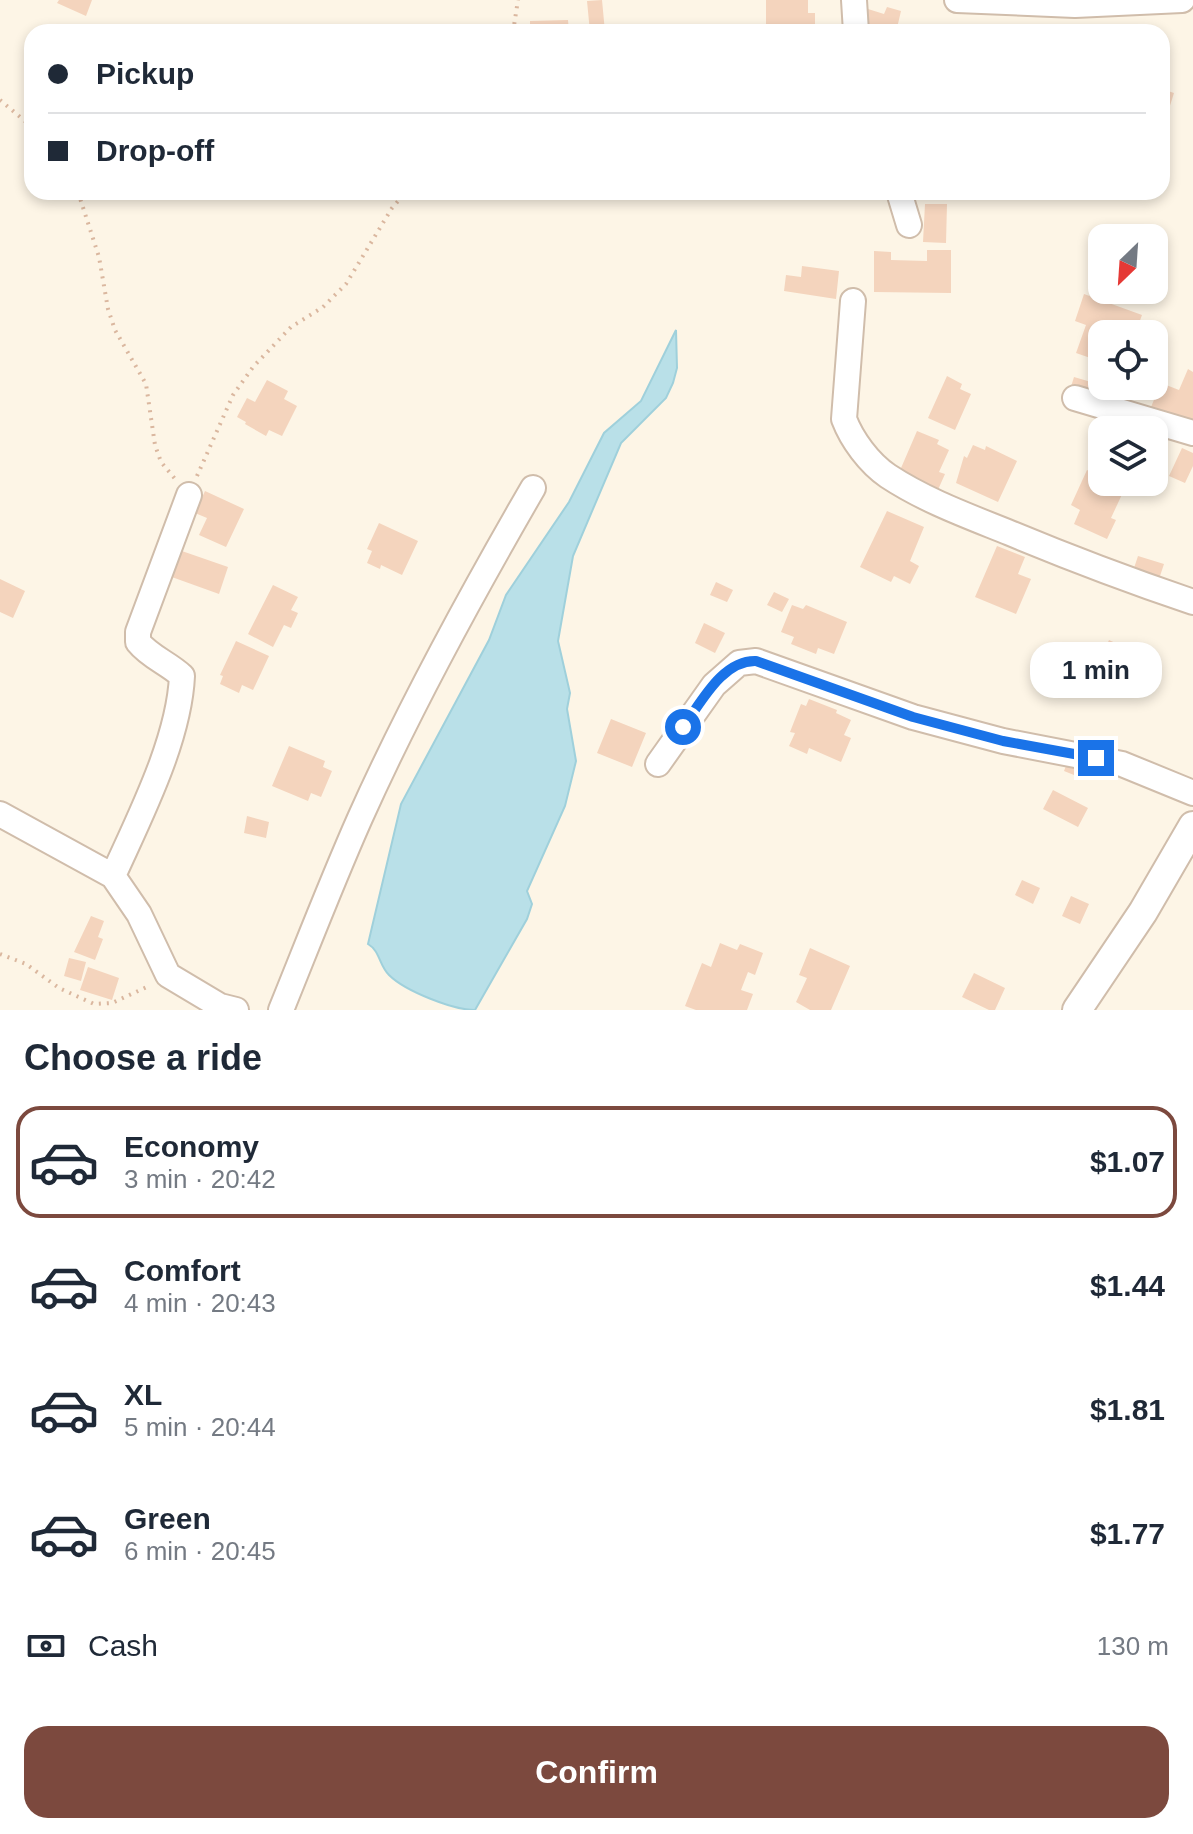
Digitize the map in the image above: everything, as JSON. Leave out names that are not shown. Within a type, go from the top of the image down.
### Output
[{"type":"street","points":[[854,0],[856,24]]},
{"type":"street","points":[[957,0],[1075,5],[1182,0]]},
{"type":"street","points":[[901,200],[909,225]]},
{"type":"street","points":[[853,301],[844,419],[848,431],[867,456],[886,474],[947,508],[1091,567],[1193,602]]},
{"type":"street","points":[[1075,398],[1193,433]]},
{"type":"street","points":[[281,1010],[374,790],[480,581],[533,488]]},
{"type":"street","points":[[113,876],[147,800],[171,732],[181,687],[182,676],[173,667],[146,652],[138,642],[138,632],[189,495]]},
{"type":"street","points":[[658,764],[714,685],[739,663],[756,661],[913,717],[1003,741],[1122,764],[1193,793]]},
{"type":"street","points":[[0,814],[113,876],[139,914],[168,975],[220,1006],[236,1010]]},
{"type":"street","points":[[1077,1010],[1143,912],[1193,826]]},
{"type":"path","points":[[514,24],[518,0]]},
{"type":"path","points":[[0,100],[24,120]]},
{"type":"path","points":[[81,200],[99,257],[115,330],[146,384],[161,462],[189,495],[233,395],[253,367],[291,327],[323,307],[346,284],[399,200]]},
{"type":"path","points":[[0,954],[26,964],[59,988],[94,1004],[112,1003],[132,996],[168,975]]},
{"type":"water","points":[[676,330],[677,368],[673,383],[666,398],[621,443],[573,556],[558,641],[570,693],[567,709],[576,761],[565,806],[527,891],[532,904],[527,919],[475,1010],[442,1003],[396,981],[368,944],[401,804],[489,640],[506,595],[569,502],[604,433],[641,401]]},
{"type":"building","points":[[59,0],[92,0],[86,16],[57,3]]},
{"type":"building","points":[[602,0],[604,24],[589,24],[587,1]]},
{"type":"building","points":[[766,0],[808,0],[808,13],[815,13],[815,24],[766,24]]},
{"type":"building","points":[[887,7],[901,11],[898,24],[863,24],[868,9],[884,14]]},
{"type":"building","points":[[568,20],[568,24],[530,24],[530,21]]},
{"type":"building","points":[[925,204],[947,204],[946,243],[923,242]]},
{"type":"building","points":[[927,250],[951,250],[951,293],[874,292],[874,251],[891,252],[891,260],[927,261]]},
{"type":"building","points":[[802,266],[839,271],[836,299],[784,291],[786,275],[801,277]]},
{"type":"building","points":[[1084,294],[1088,295],[1088,304],[1112,304],[1142,315],[1140,320],[1088,320],[1088,357],[1076,353],[1086,325],[1075,321]]},
{"type":"building","points":[[1188,369],[1193,372],[1193,426],[1151,407],[1154,400],[1168,400],[1168,386],[1179,390]]},
{"type":"building","points":[[947,376],[962,384],[960,389],[971,394],[955,430],[928,418]]},
{"type":"building","points":[[1074,377],[1088,381],[1087,395],[1070,390]]},
{"type":"building","points":[[267,380],[288,391],[284,399],[297,406],[282,436],[269,430],[266,436],[237,417],[247,398],[255,402]]},
{"type":"building","points":[[917,431],[939,440],[937,444],[949,450],[939,472],[945,474],[937,492],[898,475]]},
{"type":"building","points":[[973,445],[985,450],[986,446],[1017,461],[998,502],[956,483],[964,456],[967,458]]},
{"type":"building","points":[[1182,448],[1193,453],[1193,466],[1185,483],[1169,476]]},
{"type":"building","points":[[1087,470],[1088,496],[1121,496],[1111,518],[1116,520],[1107,539],[1074,524],[1080,510],[1071,505]]},
{"type":"building","points":[[205,491],[244,509],[226,547],[199,535],[207,518],[195,513]]},
{"type":"building","points":[[887,511],[924,527],[910,561],[919,566],[910,584],[894,576],[891,582],[860,567]]},
{"type":"building","points":[[379,523],[418,541],[402,575],[381,565],[380,569],[367,563],[372,551],[367,549]]},
{"type":"building","points":[[997,546],[1025,557],[1018,574],[1031,579],[1016,614],[975,597]]},
{"type":"building","points":[[179,550],[228,567],[219,594],[169,576]]},
{"type":"building","points":[[1138,556],[1164,564],[1159,579],[1133,571]]},
{"type":"building","points":[[0,579],[25,591],[13,618],[0,612]]},
{"type":"building","points":[[716,582],[733,590],[727,602],[710,595]]},
{"type":"building","points":[[273,585],[298,597],[291,610],[298,613],[291,628],[284,625],[273,647],[248,634]]},
{"type":"building","points":[[774,592],[789,599],[782,612],[767,605]]},
{"type":"building","points":[[792,605],[803,609],[806,605],[847,622],[834,654],[818,648],[816,654],[791,644],[794,637],[781,632]]},
{"type":"building","points":[[704,623],[725,633],[715,653],[695,643]]},
{"type":"building","points":[[1109,640],[1128,649],[1124,658],[1105,649]]},
{"type":"building","points":[[236,641],[269,656],[253,690],[242,685],[239,693],[220,684],[223,676],[220,675]]},
{"type":"building","points":[[809,699],[837,710],[836,713],[851,720],[844,735],[851,738],[841,762],[809,748],[807,754],[789,746],[795,733],[790,732],[801,704],[806,706]]},
{"type":"building","points":[[611,719],[646,733],[632,767],[597,753]]},
{"type":"building","points":[[289,746],[325,761],[323,767],[332,771],[321,797],[311,793],[308,801],[272,786]]},
{"type":"building","points":[[1069,758],[1085,765],[1081,773],[1086,775],[1084,779],[1064,771]]},
{"type":"building","points":[[1053,790],[1088,808],[1078,827],[1043,809]]},
{"type":"building","points":[[247,816],[269,822],[266,838],[244,833]]},
{"type":"building","points":[[1022,880],[1040,888],[1033,904],[1015,895]]},
{"type":"building","points":[[1071,896],[1089,904],[1080,924],[1062,916]]},
{"type":"building","points":[[91,916],[104,921],[98,937],[103,939],[95,960],[74,952]]},
{"type":"building","points":[[720,943],[737,950],[740,944],[763,953],[755,975],[748,972],[741,990],[753,994],[747,1010],[696,1010],[685,1006],[702,963],[711,967]]},
{"type":"building","points":[[810,948],[850,966],[831,1010],[810,1010],[796,1002],[807,978],[799,975]]},
{"type":"building","points":[[69,958],[86,962],[81,981],[64,976]]},
{"type":"building","points":[[88,967],[119,978],[112,1000],[80,990]]},
{"type":"building","points":[[974,973],[1005,988],[995,1010],[962,997]]},
{"type":"route","points":[[683,727],[714,685],[733,667],[746,660],[807,677],[913,717],[1003,741],[1096,758]]}]
